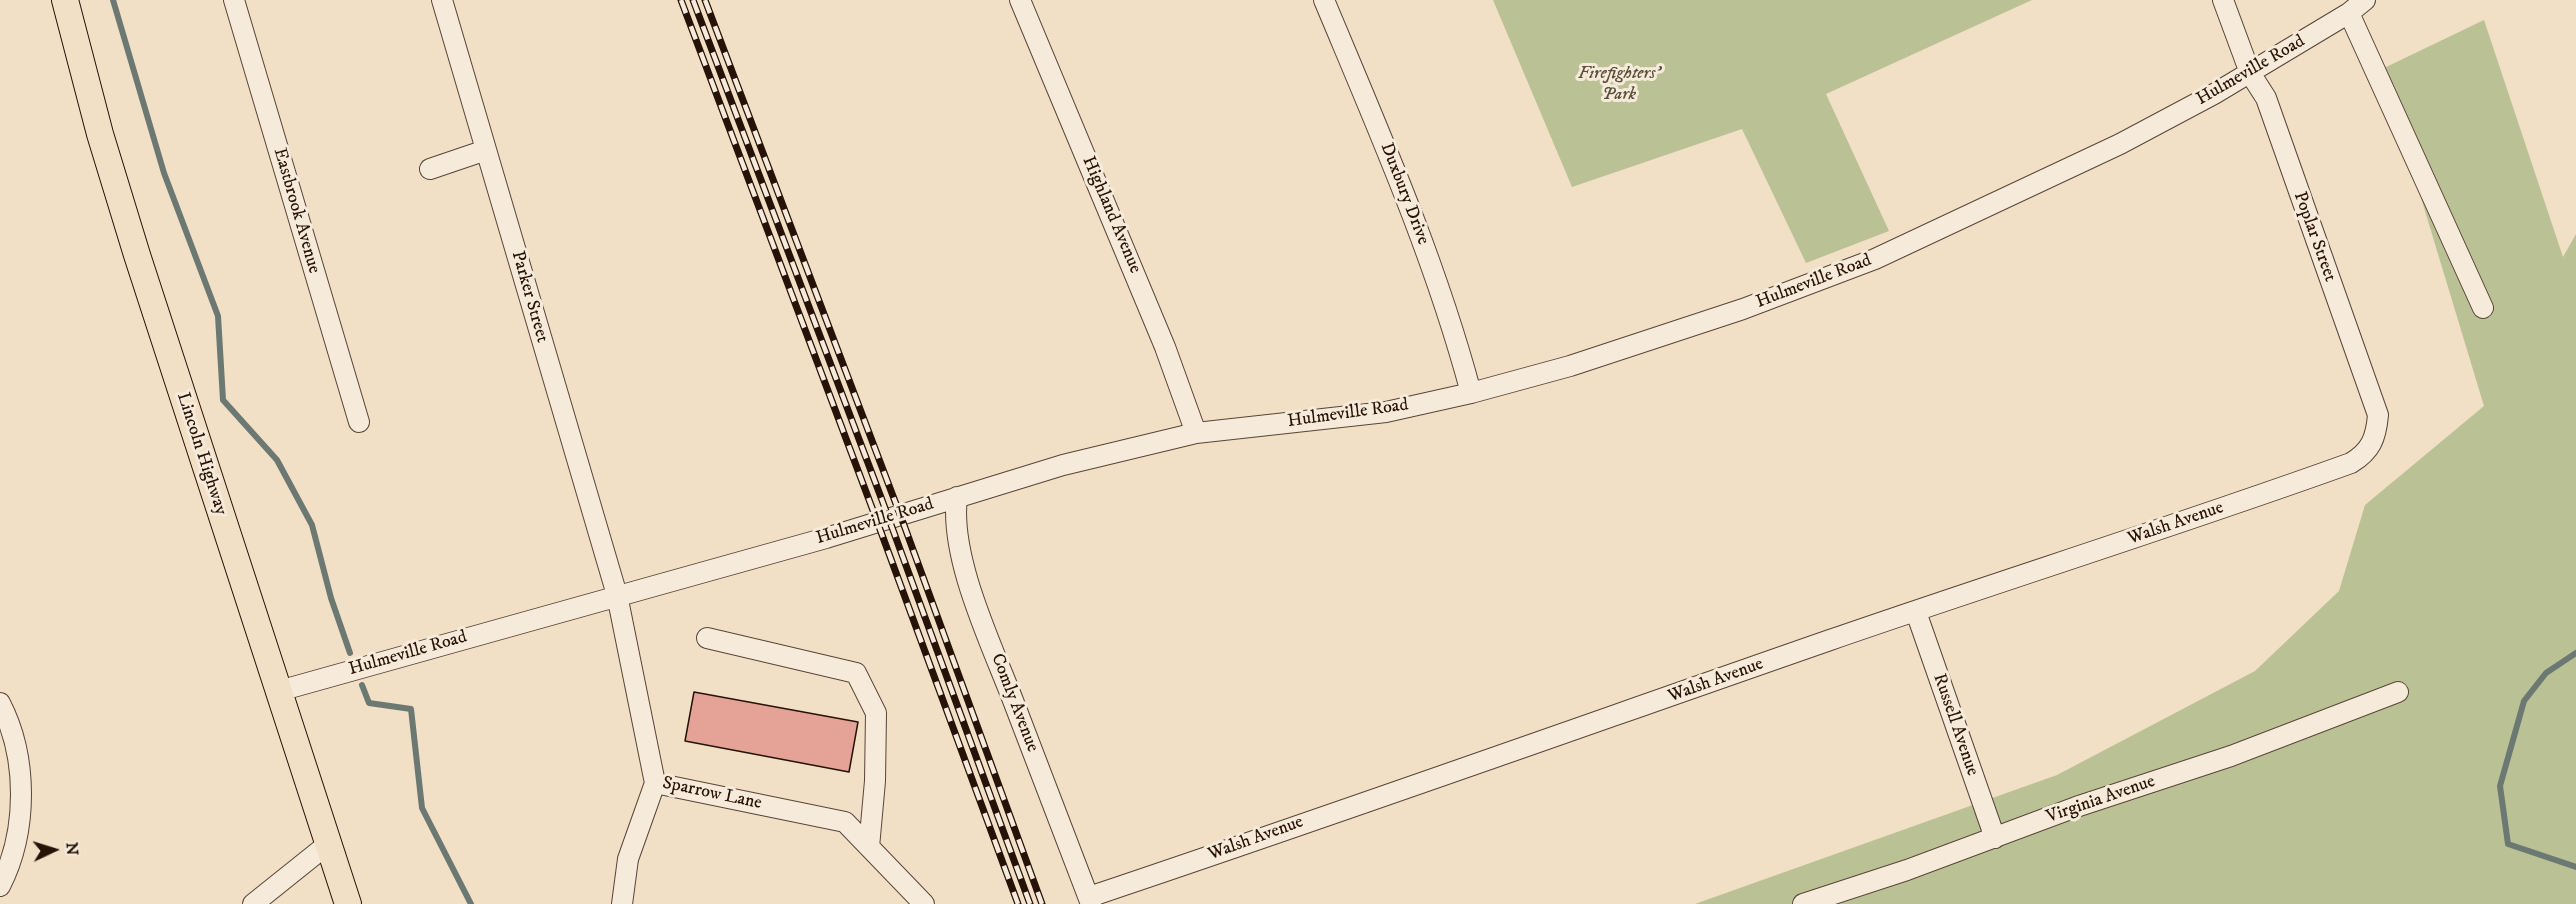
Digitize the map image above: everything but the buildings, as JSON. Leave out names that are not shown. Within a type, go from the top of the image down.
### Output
[{"type":"main road","name":"Lincoln Highway","points":[[65,0],[120,201],[348,904]]},
{"type":"street","name":"Eastbrook Avenue","points":[[234,0],[359,422]]},
{"type":"street","name":"Parker Street","points":[[442,0],[617,595]]},
{"type":"street","name":"Highland Avenue","points":[[1020,0],[1165,347],[1196,433]]},
{"type":"street","name":"Duxbury Drive","points":[[1324,0],[1404,190],[1441,294],[1471,393]]},
{"type":"street","name":"Poplar Street","points":[[2223,0],[2250,73],[2265,98],[2378,415],[2377,432],[2369,449],[2360,457],[2343,465]]},
{"type":"street","name":"Hulmeville Road","points":[[279,691],[826,538],[1063,465],[1196,433],[1386,412],[1471,393],[1570,366],[1743,309],[1875,259],[2121,144],[2250,73],[2349,13],[2365,0]]},
{"type":"street","points":[[2349,13],[2483,308]]},
{"type":"street","points":[[430,169],[486,150]]},
{"type":"street","name":"Walsh Avenue","points":[[1090,901],[2343,465]]},
{"type":"street","name":"Comly Avenue","points":[[957,497],[955,528],[981,616],[1090,901]]},
{"type":"street","name":"Sparrow Lane","points":[[617,595],[655,783],[845,822],[924,904]]},
{"type":"street","name":"Russell Avenue","points":[[1916,612],[1995,838]]},
{"type":"street","points":[[707,638],[856,673],[876,713],[875,781],[869,847]]},
{"type":"street","name":"Virginia Avenue","points":[[1803,904],[1995,838],[2076,807],[2231,756],[2398,692]]},
{"type":"street","points":[[0,703],[13,734],[18,757],[20,806],[11,857],[0,885]]},
{"type":"street","points":[[622,904],[628,859],[655,783]]},
{"type":"street","points":[[253,904],[328,844]]},
{"type":"green space","name":"Firefighters' Park","points":[[1493,0],[2032,0],[1826,94],[1889,231],[1806,263],[1742,129],[1572,187]]},
{"type":"green space","points":[[2484,20],[2563,257],[2576,234],[2576,904],[1695,904],[2057,775],[2255,671],[2339,591],[2365,505],[2484,406],[2382,69]]},
{"type":"waterway","points":[[113,0],[164,173],[218,316],[223,400],[277,460],[312,525],[331,598],[350,653]]},
{"type":"waterway","points":[[2576,653],[2546,673],[2524,701],[2500,786],[2508,844],[2576,867]]},
{"type":"waterway","points":[[362,685],[369,703],[411,709],[422,808],[471,904]]},
{"type":"railway","points":[[681,0],[1018,904]]},
{"type":"railway","points":[[693,0],[882,500],[1030,904]]},
{"type":"railway","points":[[705,0],[904,525],[1042,904]]}]
